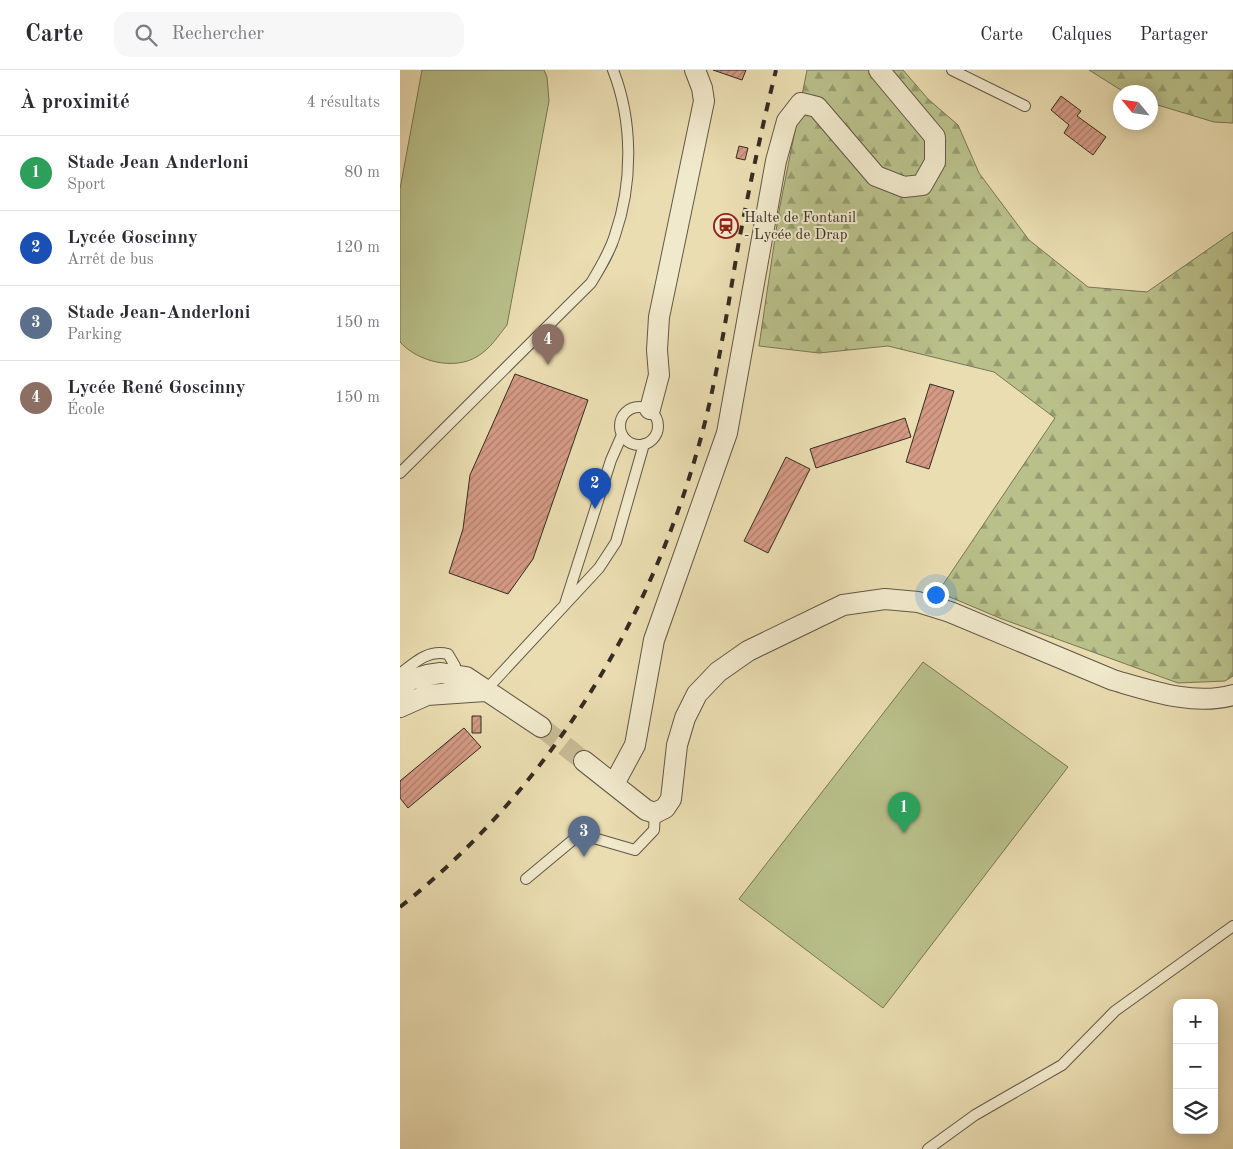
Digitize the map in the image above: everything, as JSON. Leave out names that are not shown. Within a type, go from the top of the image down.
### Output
[{"type":"street","points":[[650,410],[659,375],[656,350],[659,317],[704,101],[696,70]]},
{"type":"street","points":[[614,784],[635,745],[654,640],[727,433],[776,160],[787,121],[801,103],[817,107],[876,176],[904,187],[922,184],[934,162],[935,137],[879,70]]},
{"type":"street","points":[[584,761],[646,810],[655,813],[665,808],[671,799],[676,746],[686,718],[697,694],[718,672],[748,651],[843,605],[885,599],[918,602],[950,612],[1113,680],[1191,699],[1233,695]]},
{"type":"street","points":[[400,687],[410,680],[427,675],[454,674],[466,677],[541,727]]},
{"type":"street","points":[[400,707],[411,700],[428,695],[485,691]]},
{"type":"lane","points":[[400,473],[591,283],[604,261],[615,235],[624,200],[628,145],[625,103],[613,70]]},
{"type":"lane","points":[[952,70],[1026,106]]},
{"type":"lane","points":[[564,607],[608,468],[622,435],[620,423],[626,412],[637,406],[650,410],[657,419],[658,432],[650,442],[632,444],[622,435]]},
{"type":"lane","points":[[485,691],[599,568],[616,542],[644,444]]},
{"type":"lane","points":[[400,674],[427,655],[444,653],[452,659],[455,666],[454,674],[440,694]]},
{"type":"lane","points":[[526,879],[580,834],[635,850],[654,830],[655,813]]},
{"type":"lane","points":[[928,1149],[975,1115],[1062,1065],[1115,1012],[1233,926]]},
{"type":"green space","points":[[422,70],[544,70],[547,77],[549,101],[507,325],[483,353],[469,361],[459,363],[437,362],[427,359],[417,355],[400,342],[400,189]]},
{"type":"green space","points":[[807,70],[903,70],[928,99],[958,125],[979,173],[1029,240],[1088,287],[1147,292],[1233,232],[1233,676],[1225,681],[1178,683],[1002,619],[938,592],[1055,418],[994,372],[888,346],[819,353],[759,346],[779,211]]},
{"type":"green space","points":[[1089,70],[1233,70],[1233,123],[1214,122],[1158,105],[1158,85],[1113,85]]},
{"type":"green space","points":[[923,662],[1068,767],[883,1008],[739,899]]},
{"type":"building","points":[[713,70],[746,70],[742,80]]},
{"type":"building","points":[[1061,96],[1081,111],[1077,116],[1106,137],[1093,155],[1064,133],[1069,125],[1051,110]]},
{"type":"building","points":[[739,146],[748,148],[745,160],[736,158]]},
{"type":"building","points":[[515,374],[588,400],[533,559],[508,594],[449,573],[463,529],[470,475]]},
{"type":"building","points":[[930,384],[954,391],[929,469],[906,462]]},
{"type":"building","points":[[905,418],[911,437],[816,468],[810,449]]},
{"type":"building","points":[[786,457],[810,469],[768,553],[744,541]]},
{"type":"building","points":[[472,716],[481,716],[481,733],[472,733]]},
{"type":"building","points":[[464,728],[481,747],[408,808],[400,798],[400,781]]},
{"type":"tunnel","points":[[541,727],[584,761]]},
{"type":"railway","points":[[400,907],[455,859],[506,806],[552,749],[593,688],[629,624],[660,557],[686,489],[706,418],[720,352],[747,198],[776,70]]},
{"type":"place","name":"Halte de Fontanil - Lycée de Drap","points":[[726,226]]},
{"type":"place","name":"Lycée René Goscinny","points":[[548,365]]},
{"type":"place","name":"Lycée Goscinny","points":[[595,509]]},
{"type":"place","name":"Stade Jean Anderloni","points":[[904,833]]},
{"type":"place","name":"Stade Jean-Anderloni","points":[[584,857]]}]
